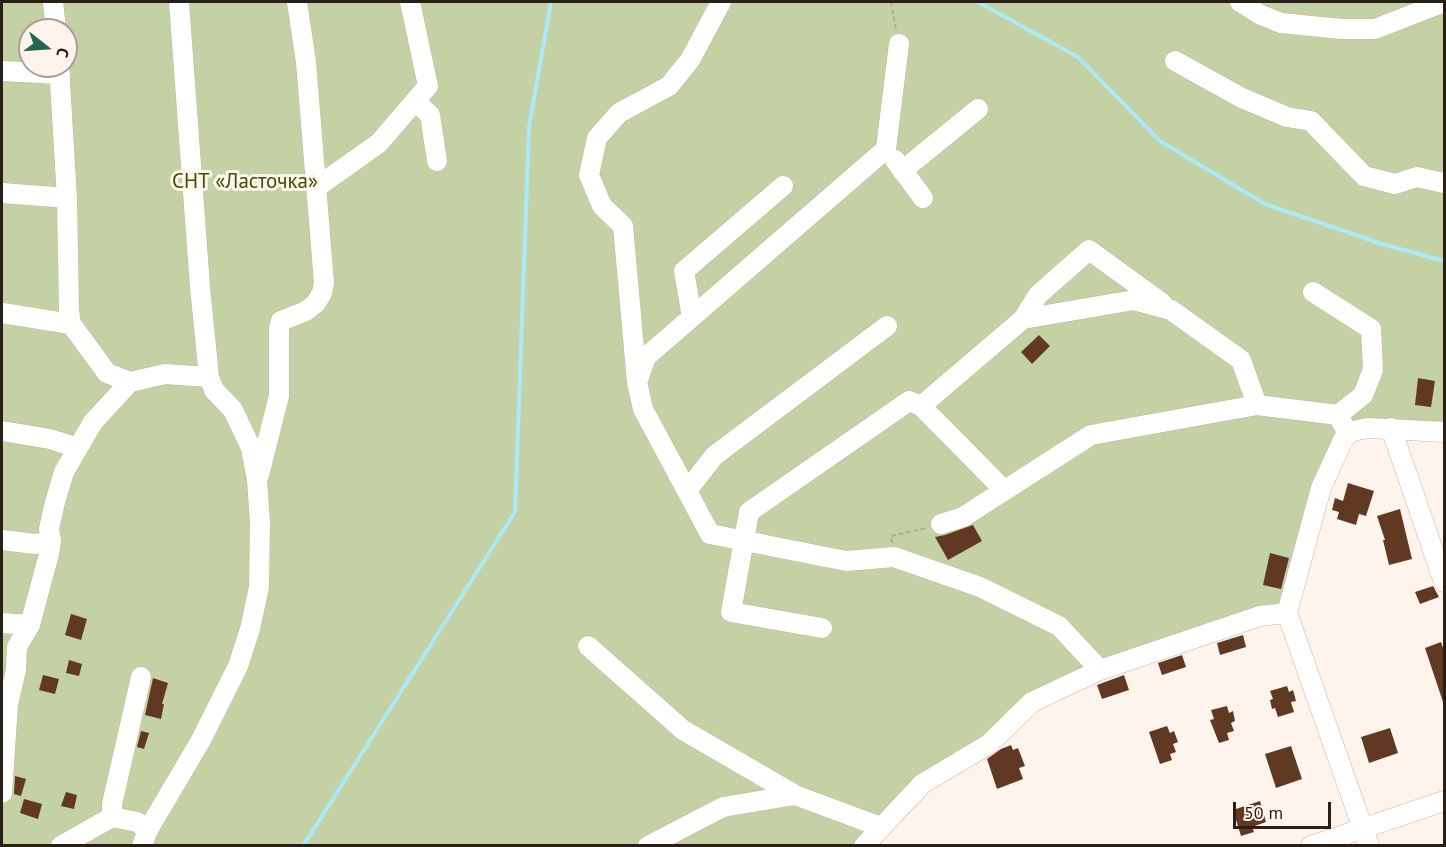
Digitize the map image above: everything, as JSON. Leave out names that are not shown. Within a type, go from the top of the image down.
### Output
[{"type":"street","points":[[52,2],[54,18]]},
{"type":"street","points":[[145,838],[206,729],[238,666],[250,629],[259,587],[258,480],[251,448],[233,410],[214,390],[209,377],[179,2]]},
{"type":"street","points":[[258,480],[279,396],[279,328],[281,321],[306,311],[316,303],[322,294],[324,282],[306,62],[297,2]]},
{"type":"street","points":[[410,2],[428,86],[437,160]]},
{"type":"street","points":[[721,2],[690,60],[669,86],[619,113],[597,138],[589,175],[602,206],[623,226],[637,382],[643,409],[710,534],[846,561],[894,557],[980,587],[1059,626],[1100,670]]},
{"type":"street","points":[[1240,2],[1261,15],[1281,23],[1341,29],[1375,29],[1444,2]]},
{"type":"street","points":[[637,382],[646,357],[886,149],[899,44]]},
{"type":"street","points":[[1175,61],[1242,98],[1287,117],[1311,121],[1364,176],[1395,184],[1417,177],[1444,183]]},
{"type":"street","points":[[2,71],[18,71]]},
{"type":"street","points":[[60,78],[71,324],[107,373],[130,382],[165,375],[209,377]]},
{"type":"street","points":[[317,187],[378,142],[428,86]]},
{"type":"street","points":[[415,101],[430,115]]},
{"type":"street","points":[[902,171],[978,109]]},
{"type":"street","points":[[886,149],[923,198]]},
{"type":"street","points":[[692,317],[684,272],[783,186]]},
{"type":"street","points":[[2,193],[67,198]]},
{"type":"street","points":[[921,406],[1023,319],[1038,295],[1089,250],[1241,360],[1257,405]]},
{"type":"street","points":[[941,524],[963,517],[1091,435],[1257,405],[1338,415],[1363,394],[1373,370],[1371,329],[1313,292]]},
{"type":"street","points":[[1023,319],[1134,300],[1171,310]]},
{"type":"street","points":[[2,314],[71,324]]},
{"type":"street","points":[[687,491],[714,456],[886,326]]},
{"type":"street","points":[[2,788],[5,705],[16,670],[16,647],[30,625],[51,541],[49,529],[55,502],[64,472],[93,422],[130,382]]},
{"type":"street","points":[[822,628],[731,612],[749,512],[909,401],[921,406],[1004,490]]},
{"type":"street","points":[[1338,415],[1348,434]]},
{"type":"street","points":[[1365,837],[1287,613],[1321,488],[1348,434],[1353,430],[1368,428],[1444,432]]},
{"type":"street","points":[[1391,428],[1444,582]]},
{"type":"street","points":[[2,431],[50,439],[78,448]]},
{"type":"street","points":[[2,540],[35,544],[51,541]]},
{"type":"street","points":[[864,846],[922,784],[988,744],[1032,702],[1100,670],[1260,616],[1287,613]]},
{"type":"street","points":[[2,623],[30,625]]},
{"type":"street","points":[[588,646],[683,730],[795,795],[881,827]]},
{"type":"street","points":[[112,817],[111,804],[141,677]]},
{"type":"street","points":[[648,846],[723,807],[795,795]]},
{"type":"street","points":[[1311,846],[1365,837],[1444,801]]},
{"type":"street","points":[[61,846],[112,817],[137,822],[145,838]]},
{"type":"path","points":[[891,2],[899,44]]},
{"type":"path","points":[[894,557],[891,536],[941,524]]},
{"type":"green space","name":"СНТ «Ласточка»","points":[[2,2],[1444,2],[1444,427],[1342,435],[1283,608],[1100,663],[1007,711],[988,739],[883,816],[855,845],[2,846]]},
{"type":"building","points":[[1039,335],[1050,346],[1032,364],[1021,352]]},
{"type":"building","points":[[1418,378],[1435,381],[1431,407],[1415,405]]},
{"type":"building","points":[[1348,483],[1374,491],[1366,516],[1359,514],[1356,525],[1337,519],[1339,512],[1332,510],[1335,498],[1343,501]]},
{"type":"building","points":[[1400,509],[1412,559],[1389,565],[1383,540],[1385,540],[1377,516]]},
{"type":"building","points":[[973,525],[982,541],[948,560],[935,537]]},
{"type":"building","points":[[1270,553],[1289,558],[1281,589],[1263,585]]},
{"type":"building","points":[[1433,586],[1439,597],[1420,604],[1415,592]]},
{"type":"building","points":[[71,614],[87,619],[81,640],[65,635]]},
{"type":"building","points":[[1243,635],[1246,647],[1220,655],[1217,643]]},
{"type":"building","points":[[1441,642],[1444,651],[1443,702],[1425,648]]},
{"type":"building","points":[[1182,655],[1186,667],[1162,675],[1158,663]]},
{"type":"building","points":[[69,660],[82,664],[79,676],[66,673]]},
{"type":"building","points":[[43,675],[59,679],[55,694],[39,690]]},
{"type":"building","points":[[1124,675],[1129,690],[1102,699],[1097,685]]},
{"type":"building","points":[[153,678],[168,683],[162,704],[164,704],[161,719],[145,715]]},
{"type":"building","points":[[1287,686],[1289,692],[1293,690],[1296,701],[1291,702],[1294,712],[1278,717],[1275,708],[1272,709],[1270,700],[1273,699],[1270,691]]},
{"type":"building","points":[[1227,706],[1229,713],[1233,711],[1235,721],[1231,723],[1234,731],[1227,733],[1229,740],[1219,743],[1210,720],[1214,719],[1211,710]]},
{"type":"building","points":[[1167,726],[1170,733],[1174,731],[1178,742],[1173,744],[1176,752],[1170,754],[1172,760],[1160,764],[1149,732]]},
{"type":"building","points":[[1390,728],[1398,753],[1369,763],[1361,737]]},
{"type":"building","points":[[141,731],[149,733],[144,749],[137,747]]},
{"type":"building","points":[[1011,745],[1013,750],[1018,748],[1025,766],[1019,768],[1023,779],[997,789],[987,759]]},
{"type":"building","points":[[1291,746],[1302,779],[1276,788],[1265,754]]},
{"type":"building","points":[[15,776],[26,779],[21,796],[14,794]]},
{"type":"building","points":[[66,792],[77,795],[74,809],[61,806]]},
{"type":"building","points":[[24,799],[42,804],[38,819],[20,813]]},
{"type":"building","points":[[1260,801],[1266,822],[1252,827],[1254,832],[1241,836],[1233,810]]},
{"type":"waterway","points":[[303,846],[515,512],[529,127],[551,2]]},
{"type":"waterway","points":[[978,2],[1078,57],[1160,141],[1265,204],[1382,244],[1444,261]]}]
